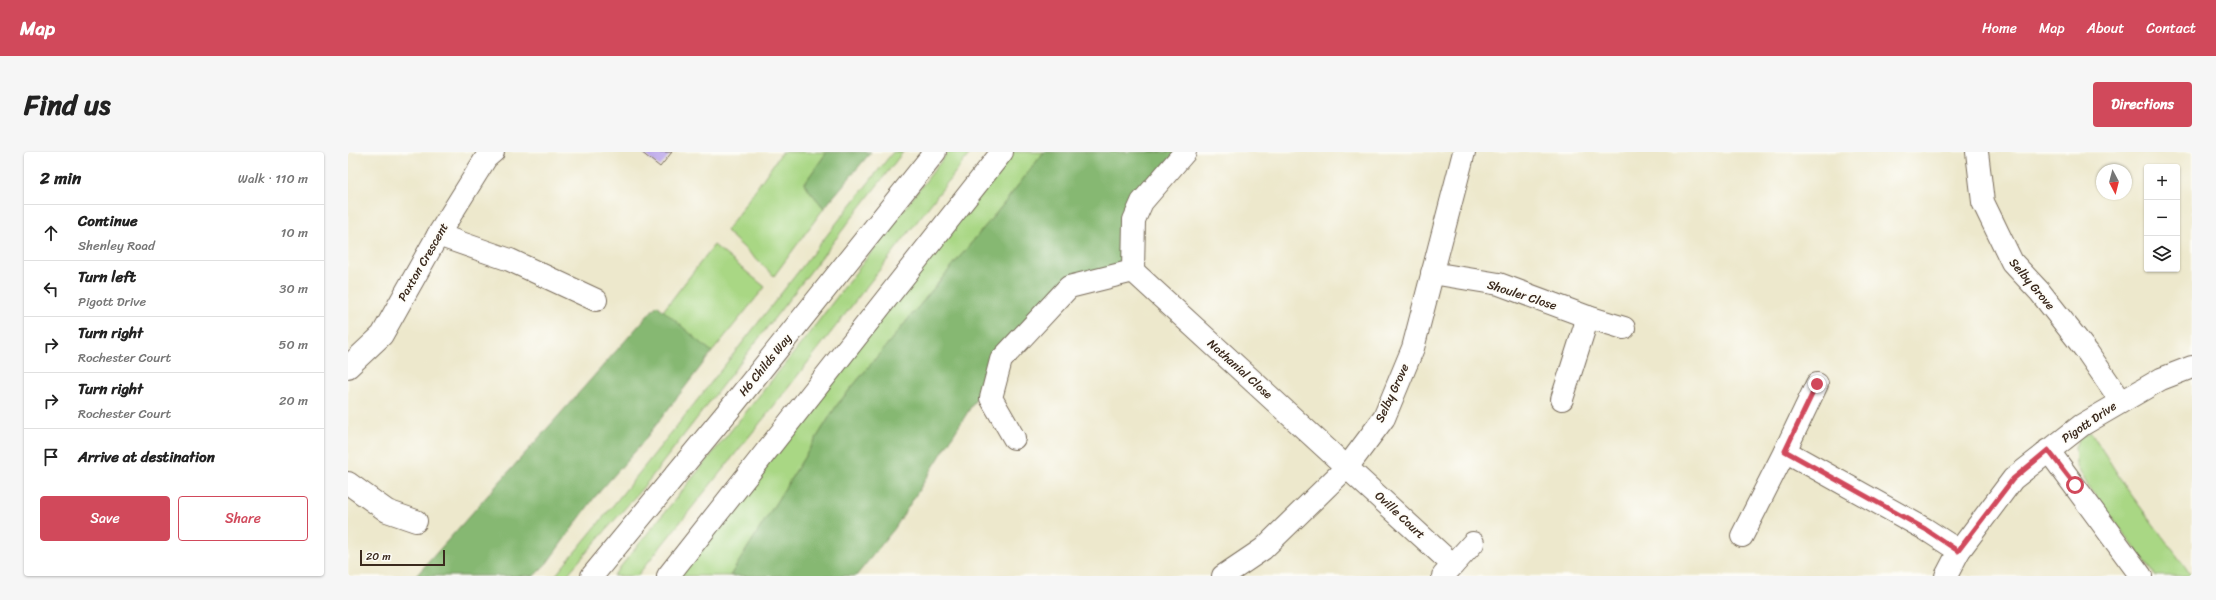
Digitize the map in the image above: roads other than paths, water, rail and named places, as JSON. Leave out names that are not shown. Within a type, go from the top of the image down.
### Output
[{"type":"street","name":"Paxton Crescent","points":[[348,367],[382,335],[438,235],[486,158],[493,152]]},
{"type":"street","name":"H6 Childs Way","points":[[592,576],[729,410],[935,152]]},
{"type":"street","points":[[668,576],[1002,152]]},
{"type":"street","points":[[1014,438],[991,398],[1001,360],[1069,287],[1133,271],[1134,220],[1142,202],[1185,152]]},
{"type":"street","name":"Selby Grove","points":[[1223,576],[1263,549],[1348,466],[1384,418],[1413,348],[1464,152]]},
{"type":"street","name":"Selby Grove","points":[[1977,152],[1984,202],[2012,262],[2040,292],[2088,353],[2121,401]]},
{"type":"street","points":[[438,235],[510,260],[596,300]]},
{"type":"street","name":"Nathanial Close","points":[[1133,271],[1348,466]]},
{"type":"street","name":"Shouler Close","points":[[1432,273],[1499,284],[1588,317],[1624,328]]},
{"type":"street","points":[[1562,399],[1588,317]]},
{"type":"street","name":"Pigott Drive","points":[[1946,576],[1958,551],[2013,479],[2048,450],[2082,425],[2161,379],[2192,367]]},
{"type":"street","points":[[1742,536],[1817,384]]},
{"type":"street","points":[[2048,450],[2141,576]]},
{"type":"street","points":[[1785,451],[1925,529],[1958,551]]},
{"type":"street","name":"Oville Court","points":[[1348,466],[1448,570],[1473,543]]},
{"type":"street","points":[[348,482],[387,511],[416,521]]}]
